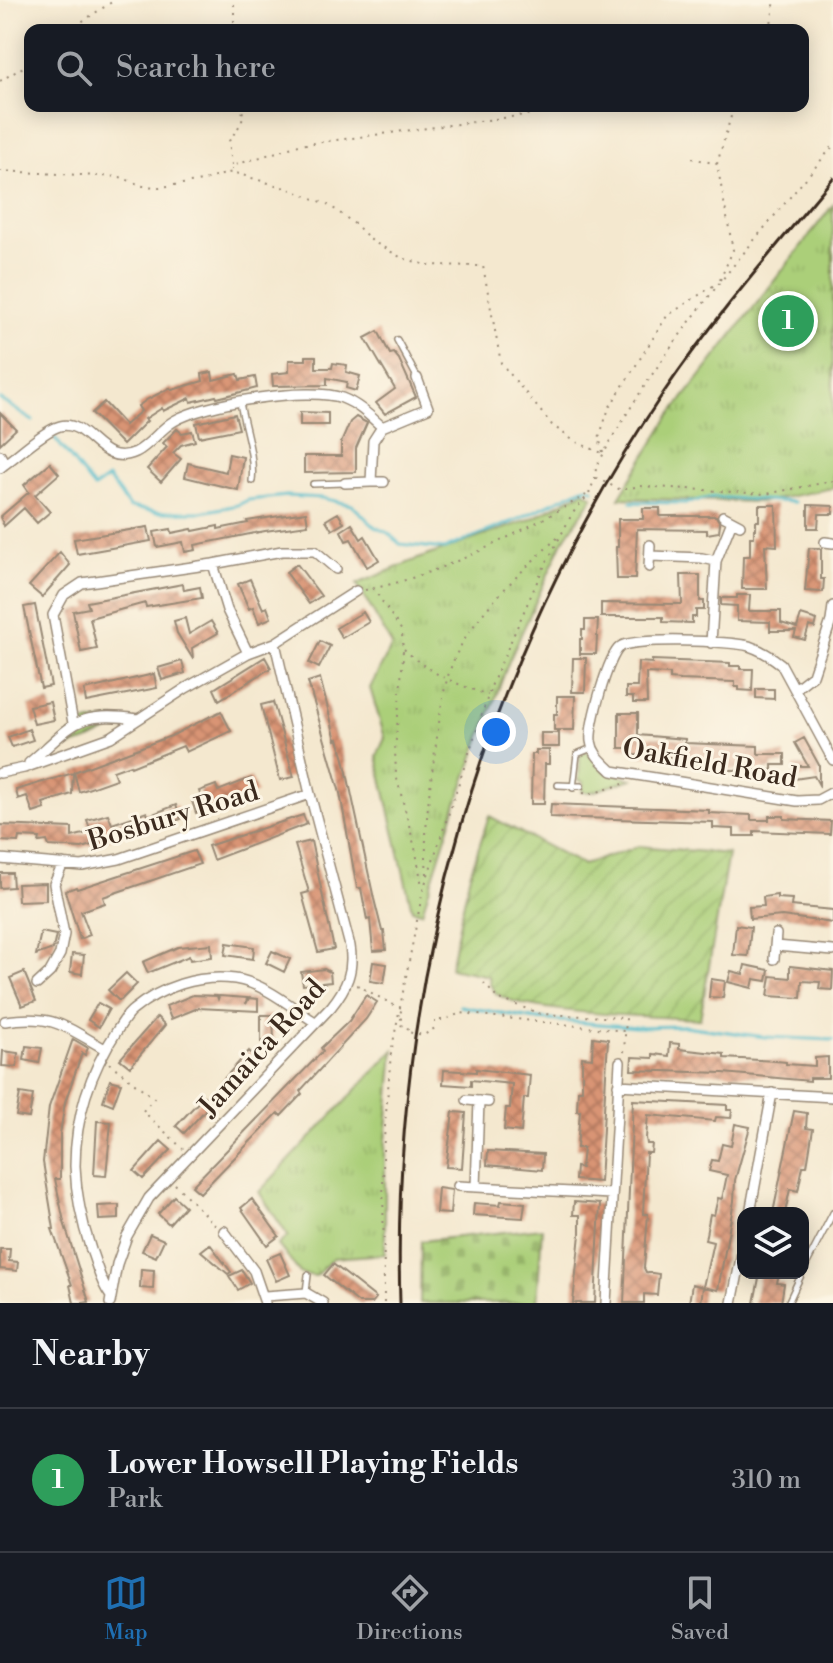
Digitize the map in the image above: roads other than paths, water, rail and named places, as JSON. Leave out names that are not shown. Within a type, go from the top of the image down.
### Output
[{"type":"street","points":[[371,482],[373,441],[382,427],[428,408],[417,378]]},
{"type":"street","points":[[2,462],[63,425],[76,427],[104,451],[118,456],[137,452],[171,422],[185,415],[240,402],[303,395],[341,397],[366,412],[382,427]]},
{"type":"street","points":[[345,483],[384,482]]},
{"type":"street","points":[[711,643],[716,561],[732,521]]},
{"type":"street","points":[[649,567],[650,545]]},
{"type":"street","points":[[73,723],[53,615],[64,595],[82,583],[282,551],[315,551],[336,569]]},
{"type":"street","points":[[651,556],[716,561]]},
{"type":"street","points":[[213,564],[227,610],[248,653]]},
{"type":"street","points":[[0,773],[24,768],[111,737],[186,688],[248,653],[275,643],[356,591]]},
{"type":"street","points":[[795,689],[813,675],[833,606]]},
{"type":"street","name":"Oakfield Road","points":[[833,760],[781,664],[769,654],[746,645],[644,640],[632,641],[617,649],[609,667],[591,738],[599,760],[612,771],[797,801],[818,800],[833,792]]},
{"type":"street","name":"Jamaica Road","points":[[110,1299],[127,1236],[149,1198],[331,1007],[349,981],[352,965],[350,946],[275,643]]},
{"type":"street","points":[[24,768],[73,723],[96,715],[138,719]]},
{"type":"street","name":"Bosbury Road","points":[[0,859],[82,866],[119,859],[310,794]]},
{"type":"street","points":[[37,984],[50,972],[60,954],[64,934],[54,884],[63,864]]},
{"type":"street","points":[[774,959],[776,934]]},
{"type":"street","points":[[776,946],[833,951]]},
{"type":"street","points":[[110,1299],[85,1232],[75,1165],[83,1105],[103,1053],[130,1011],[172,986],[211,978],[238,979],[265,990],[315,1022]]},
{"type":"street","points":[[5,1021],[38,1018],[57,1021],[103,1053]]},
{"type":"street","points":[[606,1303],[620,1062]]},
{"type":"street","points":[[618,1085],[833,1097]]},
{"type":"street","points":[[751,1207],[772,1093]]},
{"type":"street","points":[[467,1100],[483,1102],[476,1187]]},
{"type":"street","points":[[458,1186],[611,1194]]},
{"type":"street","points":[[224,1231],[254,1271],[265,1300],[306,1293],[323,1303]]},
{"type":"street","points":[[732,1303],[737,1278]]},
{"type":"lane","points":[[397,340],[417,378]]},
{"type":"lane","points":[[240,402],[254,462],[252,481]]},
{"type":"lane","points":[[313,484],[345,483]]},
{"type":"lane","points":[[573,786],[577,754],[593,748]]},
{"type":"lane","points":[[558,785],[581,786]]},
{"type":"lane","points":[[809,1259],[833,1213]]},
{"type":"lane","points":[[306,1293],[308,1275]]},
{"type":"lane","points":[[788,1303],[799,1279]]},
{"type":"waterway","points":[[0,399],[33,421]]},
{"type":"waterway","points":[[54,437],[94,488],[108,478],[129,507],[157,512],[202,512],[248,500],[287,496],[322,498],[352,505],[375,527],[400,544],[444,549],[512,522],[581,489],[588,487],[594,490]]},
{"type":"waterway","points":[[631,502],[686,503],[713,497],[794,502]]},
{"type":"waterway","points":[[460,1006],[537,1019],[637,1027],[684,1026],[765,1037],[833,1040]]},
{"type":"railway","points":[[400,1303],[401,1183],[412,1063],[431,944],[460,827],[498,713],[545,602],[600,495],[664,392],[725,310],[833,178]]},
{"type":"place","name":"Lower Howsell Playing Fields","points":[[788,321]]}]
